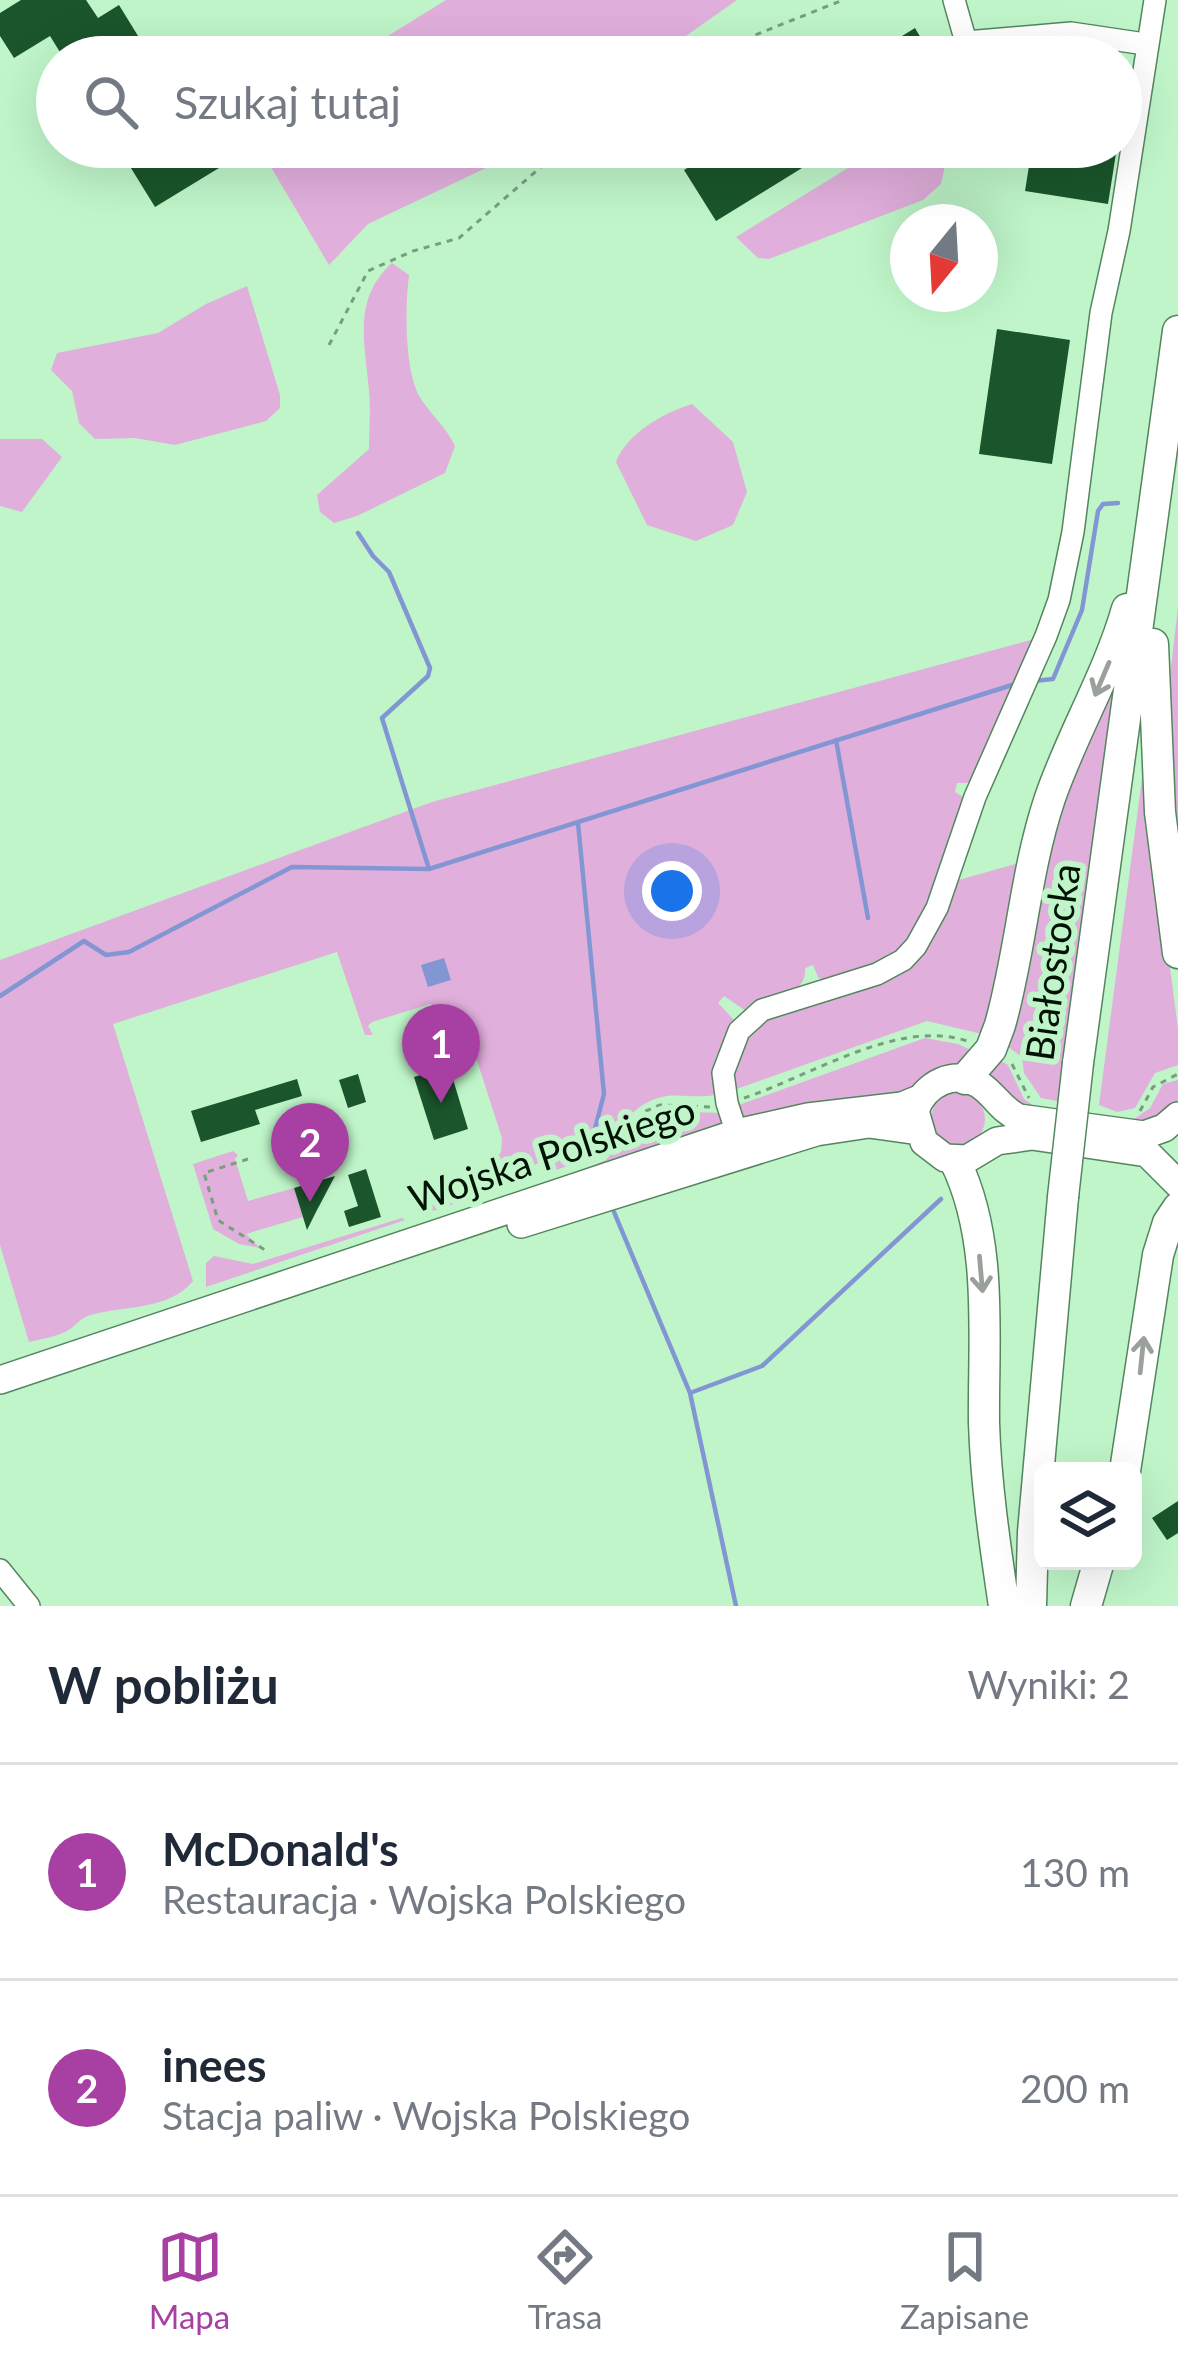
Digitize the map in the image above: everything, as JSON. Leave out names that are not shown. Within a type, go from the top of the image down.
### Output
[{"type":"highway","name":"Białostocka","points":[[1031,1606],[1034,1532],[1085,1065],[1178,331]]},
{"type":"highway","name":"Białostocka","points":[[1085,1065],[1178,467]]},
{"type":"highway","points":[[964,1079],[991,1049],[1000,1025],[1045,814],[1118,639],[1152,528]]},
{"type":"highway","points":[[1153,644],[1160,812],[1178,953]]},
{"type":"highway","points":[[955,1161],[966,1184],[980,1266],[986,1473],[1004,1606]]},
{"type":"highway","name":"Białostocka","points":[[1055,1462],[1071,1198]]},
{"type":"highway","points":[[1126,1462],[1158,1255],[1178,1208]]},
{"type":"highway","points":[[1046,1606],[1048,1570]]},
{"type":"highway","points":[[1085,1606],[1096,1570]]},
{"type":"main road","name":"Wojska Polskiego","points":[[0,1380],[740,1144],[808,1117],[902,1106],[940,1081],[964,1079]]},
{"type":"main road","points":[[964,1079],[983,1087],[998,1106],[1019,1118],[1133,1141],[1178,1184]]},
{"type":"main road","points":[[919,1099],[915,1111],[919,1131],[932,1151],[955,1161],[1020,1136],[1133,1141],[1178,1116]]},
{"type":"main road","name":"Wojska Polskiego","points":[[740,1144],[869,1124],[919,1131]]},
{"type":"lane","points":[[954,0],[963,36]]},
{"type":"lane","points":[[1142,66],[1155,0]]},
{"type":"lane","points":[[1036,36],[1091,36]]},
{"type":"lane","points":[[740,1144],[723,1073],[730,1047],[749,1019],[781,1000],[877,974],[916,946],[937,908],[974,797],[1046,636],[1073,532],[1101,313],[1128,168]]},
{"type":"lane","points":[[0,1570],[29,1606]]},
{"type":"path","points":[[753,36],[843,0]]},
{"type":"path","points":[[329,345],[368,271],[412,251],[459,238],[540,168]]},
{"type":"path","points":[[248,1159],[204,1173],[218,1220],[268,1252]]},
{"type":"shaded area","points":[[446,0],[737,0],[686,36],[388,36]]},
{"type":"shaded area","points":[[271,168],[486,168],[368,224],[329,265]]},
{"type":"shaded area","points":[[848,168],[944,168],[941,184],[923,200],[890,204],[890,213],[769,259],[758,258],[736,237]]},
{"type":"shaded area","points":[[392,263],[409,275],[407,339],[415,387],[455,446],[445,473],[334,523],[320,512],[317,495],[369,449],[364,322],[371,291]]},
{"type":"shaded area","points":[[247,286],[280,395],[280,408],[266,421],[175,445],[135,438],[95,439],[79,423],[72,391],[51,370],[57,353],[158,333]]},
{"type":"shaded area","points":[[692,404],[733,442],[747,492],[733,525],[696,541],[647,525],[616,462],[628,442],[648,426]]},
{"type":"shaded area","points":[[0,439],[42,439],[62,457],[22,512],[0,506]]},
{"type":"shaded area","points":[[1178,607],[1178,866],[1167,701]]},
{"type":"shaded area","points":[[1046,636],[972,783],[957,783],[955,792],[966,799],[939,883],[909,941],[880,964],[826,983],[813,965],[805,968],[800,985],[746,1011],[724,996],[718,1003],[734,1020],[715,1059],[714,1095],[648,1102],[603,1146],[575,1163],[544,1174],[538,1163],[532,1167],[534,1178],[426,1213],[420,1200],[427,1187],[434,1185],[445,1195],[490,1181],[494,1176],[487,1168],[501,1152],[502,1138],[470,1039],[458,1020],[430,1004],[372,1022],[368,1026],[373,1035],[365,1035],[337,952],[113,1024],[193,1281],[171,1298],[87,1316],[63,1333],[29,1342],[0,1245],[0,960],[432,802]]},
{"type":"shaded area","points":[[1131,641],[1062,1102],[1041,1098],[1024,1073],[1022,1057],[1004,1044],[1071,776]]},
{"type":"shaded area","points":[[1146,748],[1178,1029],[1178,1065],[1155,1073],[1135,1108],[1117,1112],[1099,1105]]},
{"type":"shaded area","points":[[1022,862],[986,1035],[927,1021],[734,1090],[738,1054],[752,1029],[773,1013],[800,1003],[888,979],[918,957],[955,881]]},
{"type":"shaded area","points":[[925,1038],[958,1044],[979,1054],[903,1097],[754,1123],[741,1116],[736,1106]]},
{"type":"shaded area","points":[[997,1059],[1008,1065],[1024,1099],[1048,1116],[1018,1110],[983,1076]]},
{"type":"shaded area","points":[[1178,1080],[1178,1106],[1144,1126],[1127,1124],[1150,1108],[1163,1084]]},
{"type":"shaded area","points":[[958,1092],[977,1100],[985,1119],[977,1138],[958,1146],[939,1138],[931,1119],[939,1100]]},
{"type":"shaded area","points":[[655,1111],[722,1113],[721,1124],[546,1184],[606,1160],[629,1131]]},
{"type":"shaded area","points":[[233,1151],[238,1155],[235,1159],[248,1201],[294,1188],[303,1217],[246,1234],[260,1248],[239,1244],[213,1229],[193,1164]]},
{"type":"shaded area","points":[[405,1220],[206,1287],[206,1263],[214,1256],[253,1264]]},
{"type":"water","points":[[444,958],[451,980],[428,987],[421,965]]},
{"type":"building","points":[[21,0],[86,0],[98,18],[119,5],[138,36],[36,36],[36,45],[14,58],[0,36],[0,13]]},
{"type":"building","points":[[131,168],[219,168],[155,207]]},
{"type":"building","points":[[687,168],[802,168],[716,221],[684,170]]},
{"type":"building","points":[[1029,168],[1114,168],[1108,204],[1025,191]]},
{"type":"building","points":[[997,329],[1070,340],[1052,464],[979,454]]},
{"type":"building","points":[[449,1066],[468,1129],[434,1140],[414,1077]]},
{"type":"building","points":[[358,1074],[366,1102],[348,1108],[339,1080]]},
{"type":"building","points":[[297,1079],[302,1096],[255,1110],[260,1124],[201,1142],[191,1111]]},
{"type":"building","points":[[366,1169],[381,1217],[349,1227],[344,1211],[358,1206],[348,1175]]},
{"type":"building","points":[[335,1176],[317,1210],[307,1230],[294,1188]]},
{"type":"building","points":[[1178,1501],[1178,1533],[1167,1540],[1152,1518]]},
{"type":"waterway","points":[[1034,681],[1053,679],[1082,610],[1098,511],[1103,504],[1118,503]]},
{"type":"waterway","points":[[358,533],[389,572],[430,668],[428,676],[382,718],[429,869]]},
{"type":"waterway","points":[[0,996],[84,941],[106,955],[129,952],[292,867],[429,869],[1012,685]]},
{"type":"waterway","points":[[836,740],[868,918]]},
{"type":"waterway","points":[[578,823],[604,1094],[591,1144]]},
{"type":"waterway","points":[[690,1393],[762,1366],[941,1199]]},
{"type":"waterway","points":[[614,1212],[690,1393],[736,1606]]},
{"type":"place","name":"McDonald's","points":[[441,1103]]},
{"type":"place","name":"inees","points":[[310,1202]]}]
